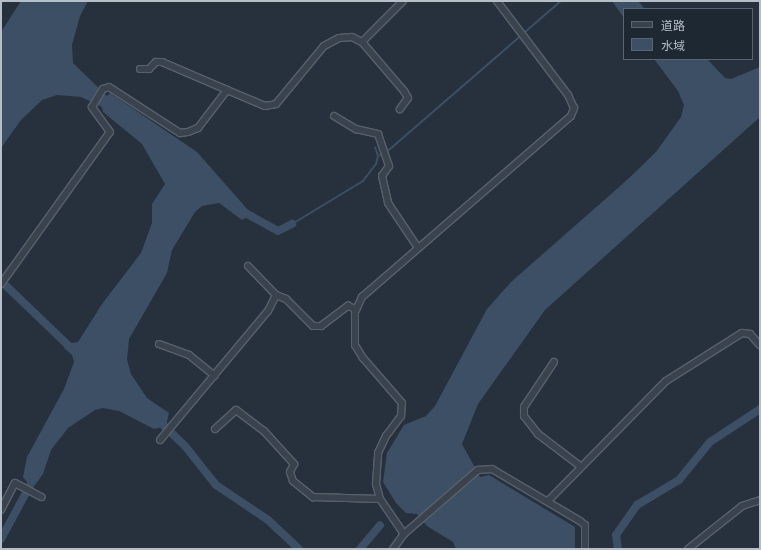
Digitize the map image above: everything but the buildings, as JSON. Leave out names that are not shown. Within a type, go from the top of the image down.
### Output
[{"type":"street","points":[[362,42],[403,1]]},
{"type":"street","points":[[404,534],[380,499],[376,484],[378,453],[386,436],[401,416],[402,403],[355,345],[356,309],[362,297],[571,116],[574,108],[568,95],[497,1]]},
{"type":"street","points":[[140,69],[149,69],[156,62],[162,62],[265,106],[276,104],[324,46],[338,38],[352,37],[362,42],[404,91],[408,98],[400,109]]},
{"type":"street","points":[[1,284],[110,132],[92,107],[103,89],[110,87],[180,133],[198,128],[228,90]]},
{"type":"street","points":[[334,116],[356,129],[378,134],[389,166],[382,176],[388,203],[418,248]]},
{"type":"street","points":[[248,266],[276,295],[286,299],[313,326],[321,326],[348,306],[356,309]]},
{"type":"street","points":[[161,440],[180,419],[268,311],[276,295]]},
{"type":"street","points":[[548,501],[580,466],[603,449],[666,381],[742,333],[750,334],[760,345]]},
{"type":"street","points":[[159,344],[189,355],[215,376]]},
{"type":"street","points":[[554,362],[524,407],[524,416],[538,434],[580,466]]},
{"type":"street","points":[[214,429],[236,410],[264,431],[294,464],[290,472],[293,481],[314,498],[380,499]]},
{"type":"street","points":[[393,549],[404,534],[478,470],[492,469],[548,501],[585,525],[585,549]]},
{"type":"street","points":[[1,510],[14,483],[41,497]]},
{"type":"street","points":[[688,549],[742,506],[760,500]]},
{"type":"water","points":[[21,1],[88,1],[80,16],[72,45],[73,63],[107,96],[110,93],[197,152],[248,210],[247,217],[242,220],[219,203],[202,206],[195,212],[172,250],[167,273],[129,339],[127,360],[131,374],[147,398],[169,413],[166,426],[154,429],[119,411],[103,408],[95,410],[68,428],[51,450],[43,474],[35,485],[29,485],[23,477],[27,457],[64,389],[74,362],[72,355],[64,348],[66,344],[78,342],[102,304],[141,253],[152,223],[152,204],[165,184],[142,144],[103,112],[102,107],[81,97],[57,95],[42,100],[21,120],[1,148],[1,32]]},
{"type":"water","points":[[612,1],[638,1],[644,8],[623,8],[623,17]]},
{"type":"water","points":[[655,60],[708,60],[725,78],[731,79],[760,67],[760,117],[545,310],[478,404],[462,444],[480,477],[489,475],[575,527],[575,549],[456,549],[453,542],[427,526],[417,514],[406,513],[396,503],[383,482],[387,453],[404,425],[426,416],[435,406],[487,309],[511,282],[627,180],[656,152],[681,117],[684,105],[678,91]]},
{"type":"waterway","points":[[378,156],[390,149],[561,1]]},
{"type":"waterway","points":[[292,224],[363,181],[376,164],[378,156],[375,147]]},
{"type":"waterway","points":[[240,210],[278,231],[292,224]]},
{"type":"waterway","points":[[1,281],[74,351]]},
{"type":"waterway","points":[[618,549],[616,535],[637,505],[679,480],[710,442],[760,409]]},
{"type":"waterway","points":[[158,420],[185,446],[216,485],[268,520],[299,549]]},
{"type":"waterway","points":[[1,539],[35,476]]},
{"type":"waterway","points":[[360,549],[380,525]]}]
